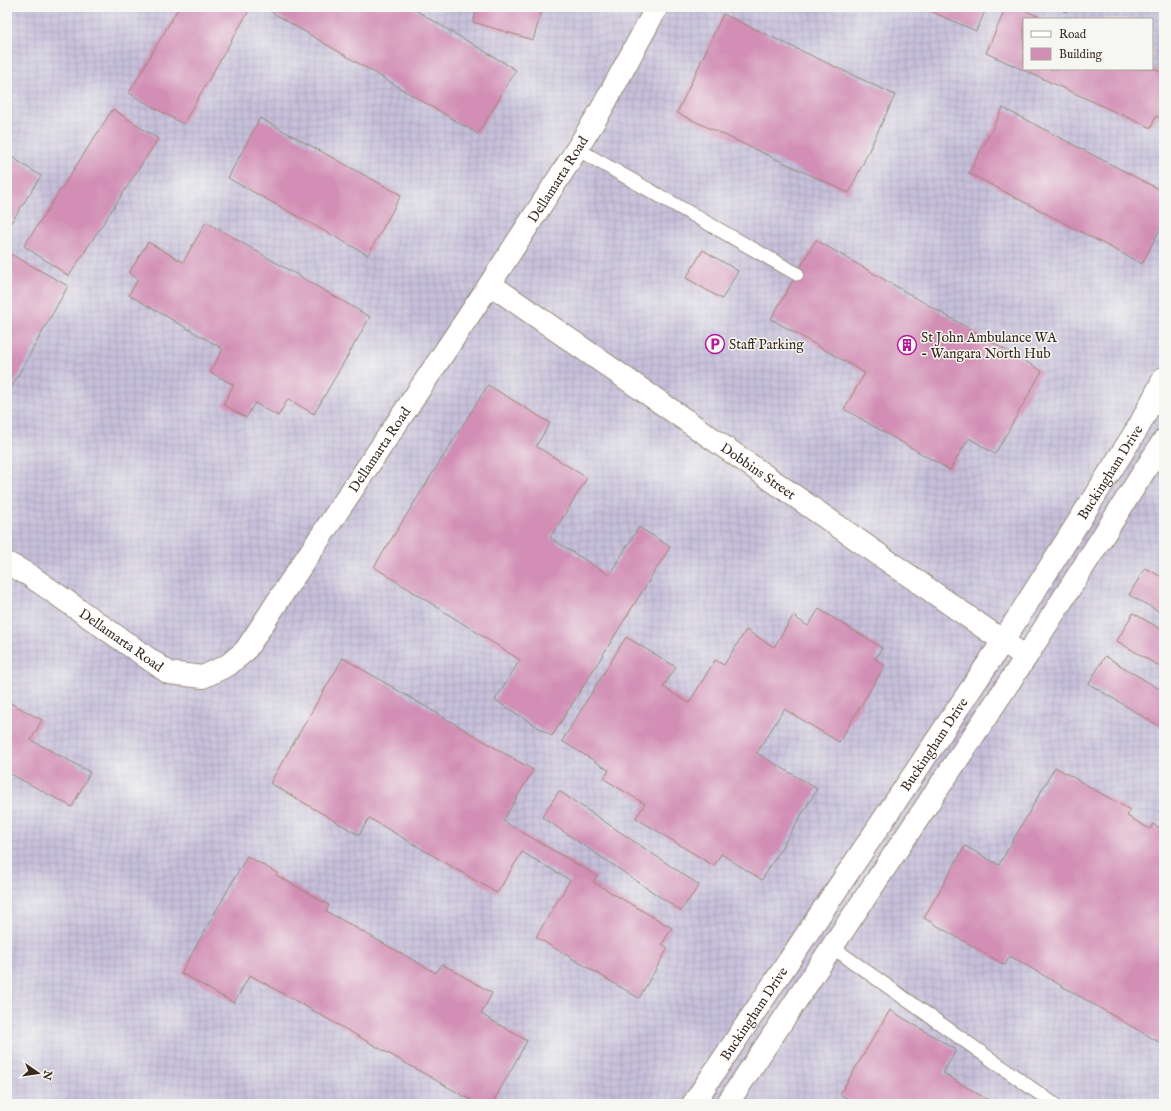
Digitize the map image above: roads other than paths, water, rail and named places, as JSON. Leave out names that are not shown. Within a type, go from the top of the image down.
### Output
[{"type":"street","name":"Dellamarta Road","points":[[7,562],[29,575],[169,673],[202,677],[228,665],[244,651],[261,627],[286,587],[490,284],[601,110],[657,7]]},
{"type":"street","name":"Dobbins Street","points":[[490,284],[1026,657]]},
{"type":"street","name":"Buckingham Drive","points":[[693,1104],[1003,641],[1139,426],[1164,378]]},
{"type":"street","name":"Buckingham Drive","points":[[727,1104],[1026,657],[1164,440]]},
{"type":"lane","points":[[577,149],[797,274]]},
{"type":"lane","points":[[832,947],[1054,1104]]},
{"type":"place","name":"Staff Parking","points":[[715,344]]},
{"type":"place","name":"St John Ambulance WA - Wangara North Hub","points":[[907,345]]}]
